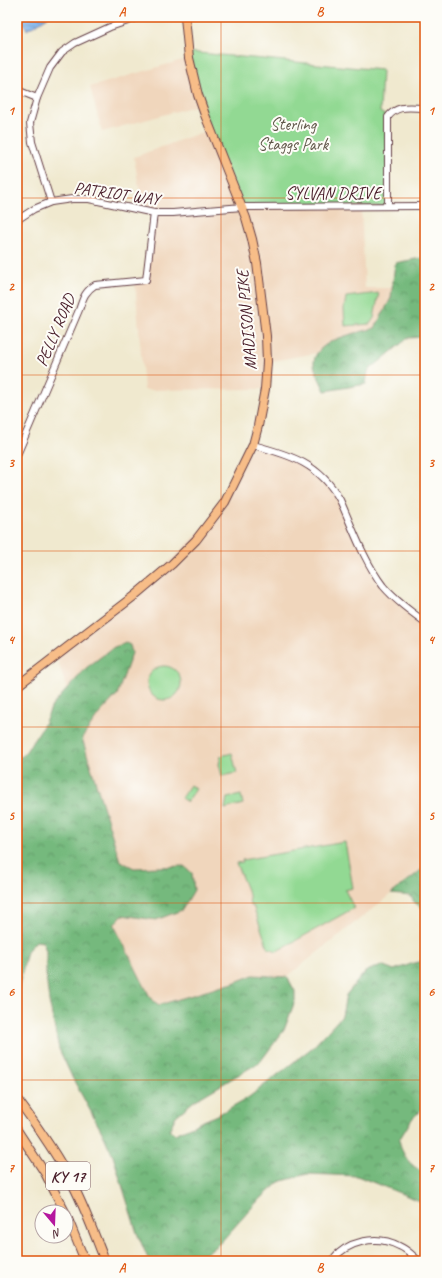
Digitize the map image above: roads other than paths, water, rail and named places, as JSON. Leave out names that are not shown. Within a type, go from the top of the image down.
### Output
[{"type":"main road","name":"MADISON PIKE","points":[[17,686],[134,596],[185,552],[225,502],[253,444],[258,426],[265,389],[266,349],[257,263],[250,230],[242,207],[198,95],[189,58],[185,17]]},
{"type":"main road","name":"KY 17","points":[[17,1099],[60,1160],[88,1217],[105,1261]]},
{"type":"main road","name":"KY 17","points":[[17,1130],[44,1173],[60,1204]]},
{"type":"main road","name":"KY 17","points":[[74,1235],[85,1261]]},
{"type":"street","points":[[51,202],[32,142],[30,131],[32,112],[50,68],[62,52],[75,43],[130,18],[140,17]]},
{"type":"street","points":[[17,90],[37,98]]},
{"type":"street","points":[[388,206],[388,117],[397,109],[425,108]]},
{"type":"street","name":"PATRIOT WAY","points":[[17,220],[34,209],[51,202],[72,199],[89,199],[154,213],[173,213],[242,207]]},
{"type":"street","name":"SYLVAN DRIVE","points":[[242,207],[425,206]]},
{"type":"street","name":"PELLY ROAD","points":[[17,455],[88,289],[95,285],[146,280],[154,213]]},
{"type":"street","points":[[253,444],[307,464],[326,480],[336,492],[367,560],[379,580],[401,604],[425,622]]},
{"type":"street","points":[[331,1261],[338,1253],[348,1247],[363,1241],[380,1240],[399,1246],[419,1261]]},
{"type":"water","points":[[24,17],[48,17],[27,30],[23,21]]},
{"type":"park label","name":"Sterling Staggs Park","points":[[293,134]]}]
